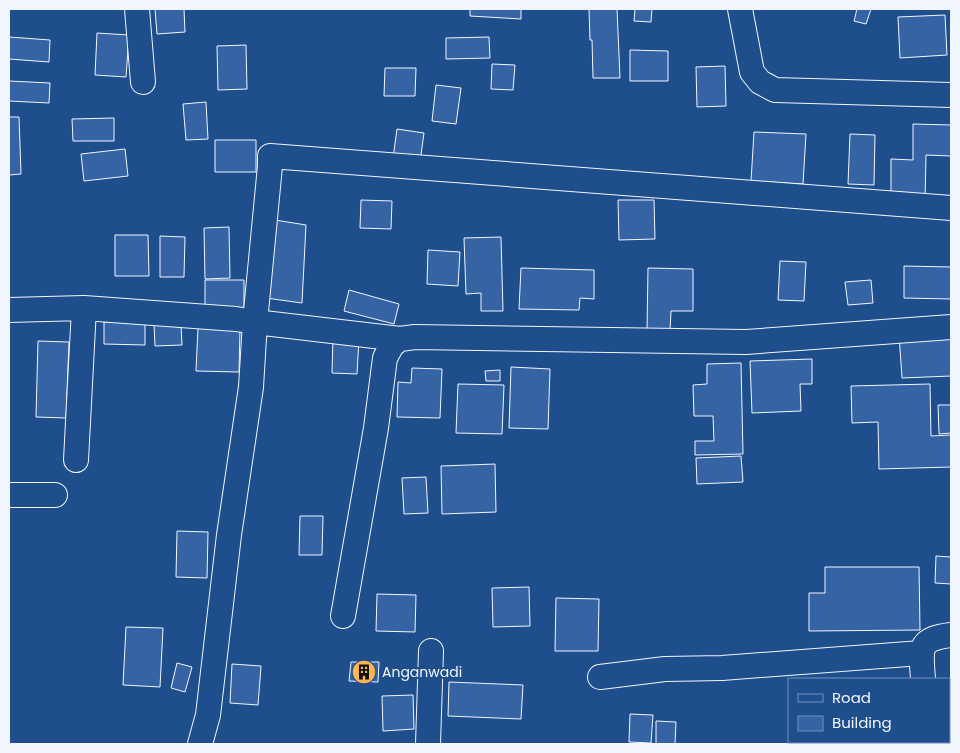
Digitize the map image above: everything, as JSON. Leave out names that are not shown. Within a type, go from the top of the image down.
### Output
[{"type":"street","points":[[137,9],[142,82]]},
{"type":"street","points":[[740,9],[752,72],[760,82],[775,90],[951,95]]},
{"type":"street","points":[[200,744],[208,715],[229,535],[251,386],[270,156],[951,208]]},
{"type":"street","points":[[76,460],[84,308]]},
{"type":"street","points":[[9,310],[84,308],[236,319],[400,339],[415,337],[746,342],[951,327]]},
{"type":"street","points":[[343,616],[376,428],[385,358],[392,345],[400,339]]},
{"type":"street","points":[[9,495],[55,495]]},
{"type":"street","points":[[923,678],[921,653],[925,644],[937,636],[951,635]]},
{"type":"street","points":[[428,744],[430,651]]},
{"type":"street","points":[[600,677],[665,669],[722,668],[921,653]]},
{"type":"building","points":[[155,9],[184,9],[185,32],[157,34]]},
{"type":"building","points":[[470,9],[521,9],[521,19],[470,16]]},
{"type":"building","points":[[589,9],[617,9],[620,78],[593,78]]},
{"type":"building","points":[[635,9],[652,9],[651,22],[634,21]]},
{"type":"building","points":[[857,9],[871,9],[866,24],[854,21]]},
{"type":"building","points":[[945,15],[947,55],[900,58],[898,17]]},
{"type":"building","points":[[97,33],[129,35],[126,77],[95,75]]},
{"type":"building","points":[[9,37],[50,40],[49,62],[9,59]]},
{"type":"building","points":[[489,37],[490,58],[446,59],[446,38]]},
{"type":"building","points":[[246,45],[247,89],[218,90],[217,46]]},
{"type":"building","points":[[630,50],[668,51],[668,81],[630,81]]},
{"type":"building","points":[[492,64],[515,65],[513,90],[491,89]]},
{"type":"building","points":[[725,66],[726,106],[697,107],[696,67]]},
{"type":"building","points":[[385,68],[416,68],[415,96],[384,96]]},
{"type":"building","points":[[9,81],[50,83],[49,103],[9,101]]},
{"type":"building","points":[[436,85],[461,88],[456,124],[432,121]]},
{"type":"building","points":[[206,102],[208,139],[186,140],[183,104]]},
{"type":"building","points":[[9,117],[19,117],[21,174],[9,175]]},
{"type":"building","points":[[114,118],[114,141],[73,141],[72,119]]},
{"type":"building","points":[[913,124],[951,125],[951,156],[926,155],[925,201],[891,201],[891,159],[913,160]]},
{"type":"building","points":[[397,129],[424,133],[420,162],[393,158]]},
{"type":"building","points":[[754,132],[806,134],[803,184],[751,181]]},
{"type":"building","points":[[850,134],[875,135],[874,185],[848,184]]},
{"type":"building","points":[[215,140],[256,140],[256,172],[215,172]]},
{"type":"building","points":[[125,149],[128,176],[84,181],[81,154]]},
{"type":"building","points":[[361,200],[392,201],[391,229],[360,228]]},
{"type":"building","points":[[618,200],[654,200],[655,239],[619,240]]},
{"type":"building","points":[[275,220],[306,225],[302,303],[266,298]]},
{"type":"building","points":[[229,227],[230,278],[205,279],[204,228]]},
{"type":"building","points":[[115,235],[148,235],[149,276],[115,276]]},
{"type":"building","points":[[160,236],[185,237],[184,277],[160,277]]},
{"type":"building","points":[[501,237],[503,311],[481,311],[481,293],[466,294],[464,238]]},
{"type":"building","points":[[428,250],[460,252],[458,286],[427,284]]},
{"type":"building","points":[[780,261],[806,262],[804,301],[778,300]]},
{"type":"building","points":[[904,266],[951,267],[951,299],[904,298]]},
{"type":"building","points":[[521,268],[594,270],[594,299],[580,298],[579,310],[519,309]]},
{"type":"building","points":[[648,268],[693,269],[693,311],[671,311],[670,331],[647,331]]},
{"type":"building","points":[[205,280],[244,280],[244,309],[205,309]]},
{"type":"building","points":[[871,280],[873,303],[848,305],[845,282]]},
{"type":"building","points":[[349,290],[399,304],[394,324],[344,311]]},
{"type":"building","points":[[104,322],[145,323],[145,345],[104,344]]},
{"type":"building","points":[[154,324],[181,324],[182,345],[155,346]]},
{"type":"building","points":[[198,328],[240,329],[239,372],[196,371]]},
{"type":"building","points":[[951,333],[951,376],[902,378],[899,335]]},
{"type":"building","points":[[333,337],[359,338],[357,374],[332,373]]},
{"type":"building","points":[[38,341],[69,342],[66,418],[36,417]]},
{"type":"building","points":[[812,359],[812,384],[800,384],[801,411],[752,413],[750,361]]},
{"type":"building","points":[[741,363],[743,454],[695,455],[695,441],[714,441],[713,416],[694,416],[693,385],[707,384],[707,364]]},
{"type":"building","points":[[511,367],[550,369],[548,429],[509,428]]},
{"type":"building","points":[[412,368],[442,369],[440,418],[397,417],[398,382],[411,383]]},
{"type":"building","points":[[500,370],[500,381],[486,381],[485,371]]},
{"type":"building","points":[[458,384],[504,385],[502,434],[456,433]]},
{"type":"building","points":[[930,384],[931,436],[951,435],[951,467],[879,469],[878,422],[852,423],[851,386]]},
{"type":"building","points":[[938,405],[951,405],[951,433],[939,434]]},
{"type":"building","points":[[741,456],[743,482],[697,484],[696,458]]},
{"type":"building","points":[[495,464],[496,512],[442,514],[441,466]]},
{"type":"building","points":[[426,477],[428,513],[404,514],[402,478]]},
{"type":"building","points":[[300,516],[323,516],[322,555],[299,555]]},
{"type":"building","points":[[177,531],[208,532],[207,578],[176,577]]},
{"type":"building","points":[[936,556],[951,557],[951,584],[935,583]]},
{"type":"building","points":[[825,567],[919,567],[920,630],[809,631],[809,593],[825,593]]},
{"type":"building","points":[[529,587],[530,626],[493,627],[492,588]]},
{"type":"building","points":[[377,594],[416,595],[415,632],[376,631]]},
{"type":"building","points":[[556,598],[599,599],[598,651],[555,651]]},
{"type":"building","points":[[126,627],[163,628],[160,687],[123,685]]},
{"type":"building","name":"Anganwadi","points":[[351,662],[379,662],[378,682],[349,681]]},
{"type":"building","points":[[177,663],[192,667],[185,692],[171,688]]},
{"type":"building","points":[[232,664],[261,666],[258,705],[230,703]]},
{"type":"building","points":[[449,682],[523,685],[521,719],[448,716]]},
{"type":"building","points":[[413,695],[414,729],[383,731],[382,696]]},
{"type":"building","points":[[630,714],[653,715],[651,743],[629,742]]},
{"type":"building","points":[[656,721],[676,722],[675,744],[656,744]]},
{"type":"place","name":"Anganwadi","points":[[364,672]]}]
